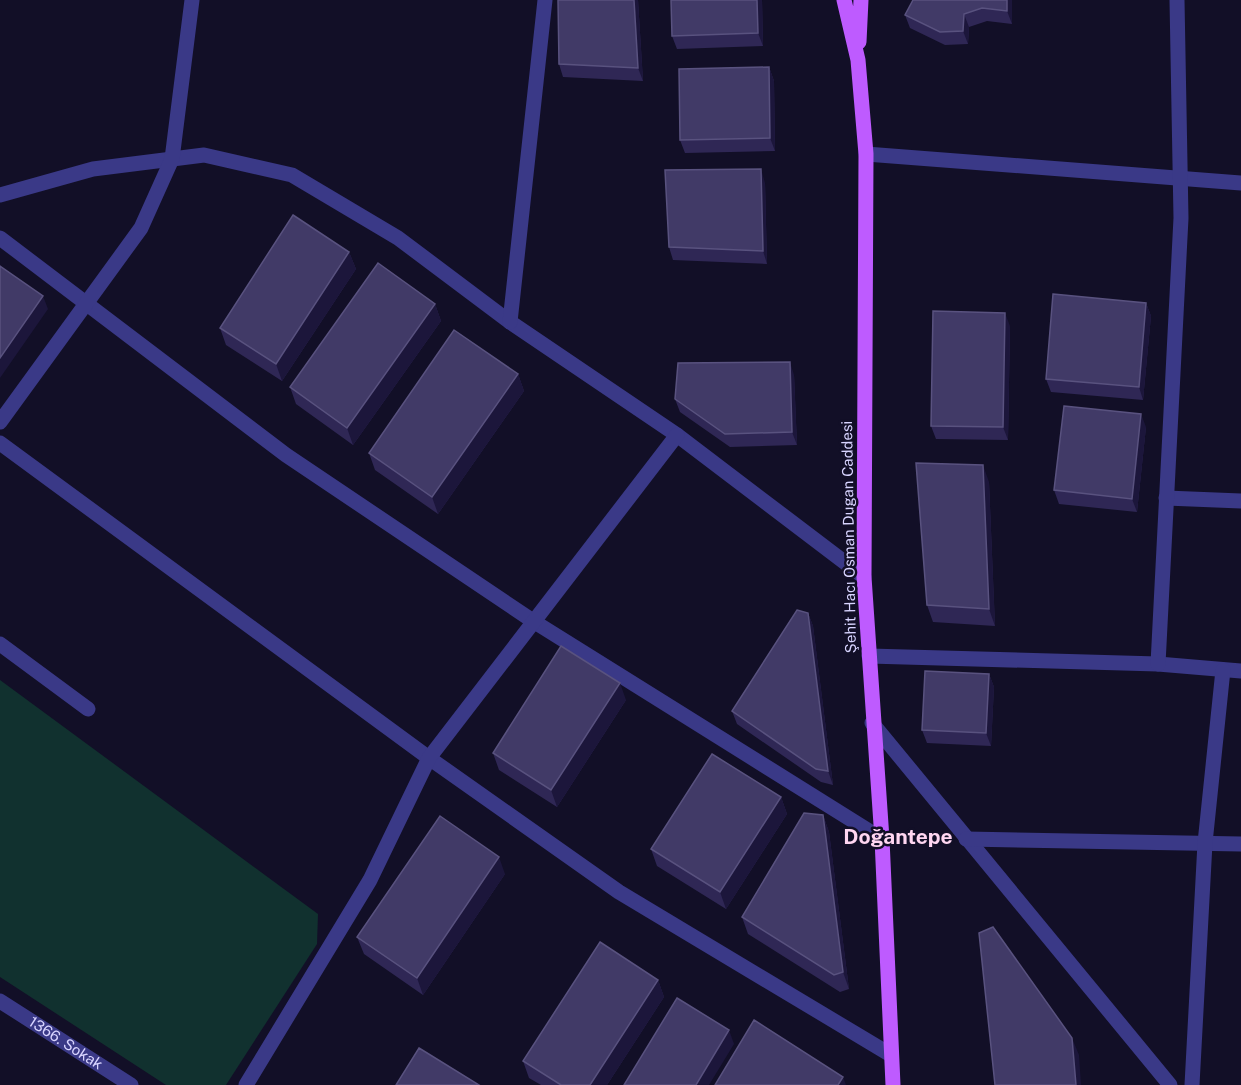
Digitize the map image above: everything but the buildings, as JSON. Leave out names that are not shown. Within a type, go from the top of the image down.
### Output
[{"type":"main road","points":[[844,0],[858,60]]},
{"type":"main road","points":[[858,60],[861,0]]},
{"type":"main road","points":[[860,32],[871,0]]},
{"type":"main road","name":"Şehit Hacı Osman Dugan Caddesi","points":[[858,60],[866,154],[864,577],[872,723],[882,839],[893,1085]]},
{"type":"street","points":[[0,422],[141,228],[172,159],[192,0]]},
{"type":"street","points":[[510,322],[545,0]]},
{"type":"street","points":[[1158,664],[1181,218],[1177,0]]},
{"type":"street","points":[[866,154],[1241,183]]},
{"type":"street","points":[[0,195],[93,169],[204,155],[292,175],[399,238],[510,322],[677,435],[864,577]]},
{"type":"street","points":[[0,238],[286,455],[533,621],[882,839]]},
{"type":"street","points":[[246,1085],[370,880],[429,758],[677,435]]},
{"type":"street","points":[[0,442],[429,758],[619,892],[891,1055]]},
{"type":"street","points":[[1166,498],[1241,501]]},
{"type":"street","points":[[0,644],[88,709]]},
{"type":"street","points":[[869,656],[1158,664],[1241,671]]},
{"type":"street","points":[[1192,1085],[1205,843],[1223,670]]},
{"type":"street","points":[[872,723],[1170,1085]]},
{"type":"street","points":[[966,839],[1241,844]]},
{"type":"street","name":"1366. Sokak","points":[[0,1001],[131,1085]]},
{"type":"green space","points":[[0,680],[318,914],[317,944],[226,1085],[166,1085],[0,977]]},
{"type":"district","name":"Doğantepe","points":[[898,837]]}]
